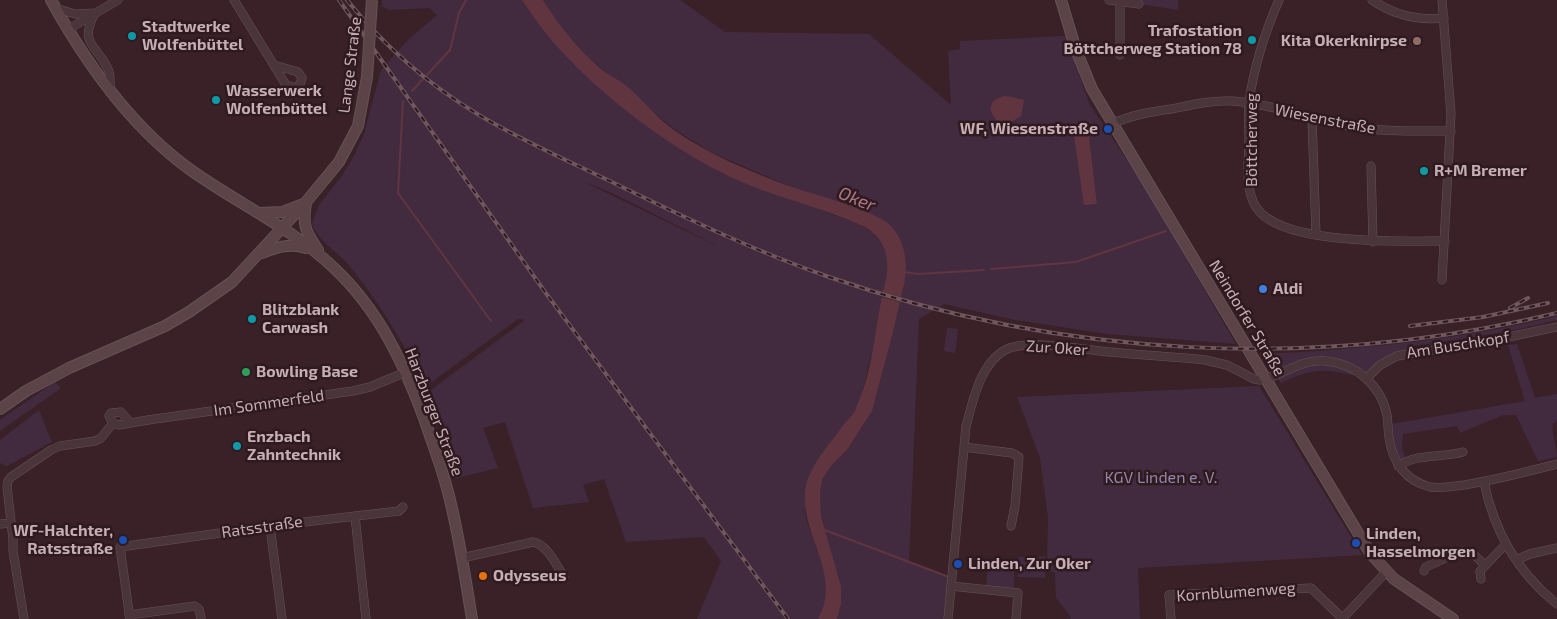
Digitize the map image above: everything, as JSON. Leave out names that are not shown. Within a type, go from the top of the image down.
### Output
[{"type":"main road","name":"Lange Straße","points":[[0,409],[26,391],[69,368],[165,326],[189,312],[232,282],[283,228],[339,162],[358,126],[367,78],[372,0]]},
{"type":"main road","name":"Neindorfer Straße","points":[[1061,0],[1076,50],[1092,88],[1112,124],[1363,543],[1386,572],[1452,619]]},
{"type":"main road","name":"Harzburger Straße","points":[[53,4],[110,89],[143,130],[177,160],[215,187],[283,228],[323,258],[346,281],[373,313],[394,347],[406,372],[446,481],[472,619]]},
{"type":"main road","points":[[259,213],[282,212],[306,202],[304,224],[323,258]]},
{"type":"main road","points":[[259,254],[284,246],[299,246],[312,250]]},
{"type":"street","points":[[69,29],[118,0]]},
{"type":"street","points":[[234,0],[274,65]]},
{"type":"street","points":[[1109,0],[1139,4]]},
{"type":"street","name":"Böttcherweg","points":[[1279,0],[1259,56],[1249,104],[1249,186],[1253,201],[1262,214],[1272,221],[1316,235],[1373,242],[1445,241]]},
{"type":"street","points":[[1372,0],[1390,11],[1406,16],[1429,20],[1444,18]]},
{"type":"street","points":[[1442,0],[1451,131],[1442,280]]},
{"type":"street","points":[[1120,2],[1120,55]]},
{"type":"street","points":[[53,4],[75,14],[96,14]]},
{"type":"street","points":[[96,14],[88,27],[89,40],[108,70],[110,89]]},
{"type":"street","name":"Wiesenstraße","points":[[1112,124],[1138,114],[1214,101],[1249,104],[1370,129],[1451,131]]},
{"type":"street","points":[[1312,118],[1316,235]]},
{"type":"street","points":[[1371,166],[1373,242]]},
{"type":"street","name":"Am Buschkopf","points":[[1367,378],[1380,364],[1397,356],[1557,327]]},
{"type":"street","name":"Zur Oker","points":[[948,619],[966,426],[972,403],[984,374],[997,356],[1012,347],[1042,345],[1205,360],[1227,365],[1254,379],[1266,379]]},
{"type":"street","points":[[1266,379],[1294,366],[1314,361],[1326,361],[1345,365],[1367,378],[1382,400],[1387,414],[1391,448],[1398,466],[1407,476],[1431,487],[1450,487],[1484,482],[1557,464]]},
{"type":"street","name":"Im Sommerfeld","points":[[112,423],[119,425],[353,391],[370,387],[406,372]]},
{"type":"street","points":[[24,619],[13,551],[6,488],[8,481],[51,450],[60,446],[94,441],[101,438],[112,423],[109,416],[111,413],[121,412],[130,423]]},
{"type":"street","points":[[964,447],[1012,452],[1019,456],[1015,506],[1011,526]]},
{"type":"street","points":[[1398,466],[1415,458],[1463,452]]},
{"type":"street","points":[[1484,482],[1488,500],[1506,544],[1529,578],[1557,604]]},
{"type":"street","name":"Ratsstraße","points":[[130,617],[120,547],[270,526],[399,511],[403,507]]},
{"type":"street","points":[[355,516],[366,619]]},
{"type":"street","points":[[0,524],[11,523]]},
{"type":"street","points":[[270,526],[282,619]]},
{"type":"street","points":[[462,558],[533,542],[544,548],[564,577]]},
{"type":"street","points":[[1481,579],[1480,571],[1485,564],[1506,544]]},
{"type":"street","points":[[1516,560],[1530,554],[1557,548]]},
{"type":"street","points":[[1424,571],[1426,567],[1462,551],[1472,553],[1485,564]]},
{"type":"street","points":[[1342,619],[1386,572]]},
{"type":"street","points":[[951,586],[1018,593],[1016,619]]},
{"type":"street","name":"Kornblumenweg","points":[[1171,619],[1169,595],[1311,588],[1342,619]]},
{"type":"street","points":[[130,617],[195,606],[199,609],[201,619]]},
{"type":"green space","points":[[382,0],[522,0],[544,31],[570,60],[601,89],[676,145],[721,173],[860,225],[872,232],[884,246],[888,262],[886,281],[861,398],[855,411],[823,454],[808,479],[805,492],[805,512],[808,525],[826,576],[827,593],[825,608],[818,619],[697,619],[721,561],[704,537],[626,542],[604,479],[583,485],[589,502],[533,508],[505,422],[483,428],[498,468],[453,479],[431,390],[525,320],[518,319],[429,384],[423,383],[398,336],[369,291],[347,263],[318,235],[312,224],[319,205],[342,176],[364,134],[381,70],[408,40],[437,15],[429,8],[389,10],[382,6]],"holes":[[[580,180],[612,193],[716,245]]]},
{"type":"green space","points":[[543,0],[680,0],[725,32],[869,34],[951,105],[948,51],[960,49],[960,41],[1065,36],[1090,105],[1143,184],[1236,344],[1108,334],[1015,320],[944,304],[919,319],[909,562],[949,577],[945,619],[837,619],[841,604],[841,586],[821,516],[820,492],[823,478],[831,466],[847,450],[863,426],[875,401],[904,287],[901,242],[787,185],[713,153],[674,129],[589,58],[559,26]],"holes":[[[1003,96],[1004,123],[997,121],[991,108],[994,100]],[[1089,136],[1097,204],[1074,137]]]},
{"type":"green space","points":[[1126,0],[1178,0],[1178,10],[1126,2]]},
{"type":"green space","points":[[1557,316],[1557,320],[1521,329],[1412,346],[1408,353],[1397,356],[1367,378],[1332,371],[1314,371],[1281,383],[1265,354],[1412,342],[1485,331]]},
{"type":"green space","points":[[947,328],[958,329],[955,353],[944,351]]},
{"type":"green space","points":[[1517,344],[1535,398],[1557,394],[1557,421],[1553,423],[1553,436],[1557,457],[1538,461],[1516,415],[1503,415],[1460,433],[1457,426],[1403,434],[1402,448],[1406,461],[1398,466],[1392,441],[1392,424],[1525,401],[1508,345]]},
{"type":"green space","points":[[55,382],[61,388],[0,431],[0,420]]},
{"type":"green space","name":"KGV Linden e. V.","points":[[1259,386],[1362,555],[1138,568],[1140,619],[1071,619],[1056,598],[1055,573],[1047,569],[1048,517],[1040,458],[1017,397]]},
{"type":"green space","points":[[39,410],[52,442],[7,466],[0,463],[0,440]]},
{"type":"green space","points":[[1018,557],[1046,557],[1045,578],[1018,577]]},
{"type":"green space","points":[[988,562],[1014,564],[1014,589],[986,586]]},
{"type":"shaded area","points":[[522,0],[543,0],[569,37],[584,53],[604,72],[629,88],[662,120],[687,139],[728,161],[786,185],[859,209],[885,221],[898,236],[906,262],[905,280],[901,297],[883,292],[887,268],[886,253],[879,239],[870,231],[834,214],[773,194],[722,173],[666,140],[638,120],[586,76],[544,31]]},
{"type":"shaded area","points":[[1003,96],[1024,100],[1021,116],[1011,122],[997,121],[991,111],[994,100]]},
{"type":"shaded area","points":[[1089,135],[1097,204],[1084,205],[1074,136]]},
{"type":"shaded area","points":[[882,297],[900,302],[872,411],[847,450],[831,466],[823,478],[820,492],[821,516],[841,586],[841,604],[837,619],[818,619],[824,603],[826,587],[824,572],[805,508],[805,491],[815,464],[854,412],[861,395],[869,368]]},
{"type":"waterway","points":[[412,91],[450,50],[459,13],[466,0]]},
{"type":"waterway","points":[[403,101],[398,193],[491,321]]},
{"type":"waterway","points":[[991,269],[1076,262],[1166,231]]},
{"type":"waterway","points":[[904,272],[918,274],[984,270]]},
{"type":"waterway","points":[[822,529],[949,577]]},
{"type":"railway","points":[[339,0],[545,292],[788,619]]},
{"type":"railway","points":[[347,0],[376,33],[425,78],[460,103],[513,134],[671,211],[749,246],[829,277],[917,304],[1007,325],[1098,339],[1190,347],[1283,348],[1375,343],[1466,331],[1557,313]]},
{"type":"railway","points":[[1510,308],[1528,298]]},
{"type":"railway","points":[[1410,326],[1483,317],[1548,303]]},
{"type":"place","name":"Stadtwerke Wolfenbüttel","points":[[132,36]]},
{"type":"place","name":"Trafostation Böttcherweg Station 78","points":[[1252,40]]},
{"type":"place","name":"Kita Okerknirpse","points":[[1417,41]]},
{"type":"place","name":"Wasserwerk Wolfenbüttel","points":[[216,100]]},
{"type":"place","name":"WF, Wiesenstraße","points":[[1108,129]]},
{"type":"place","name":"R+M Bremer","points":[[1424,171]]},
{"type":"place","name":"Aldi","points":[[1263,289]]},
{"type":"place","name":"Blitzblank Carwash","points":[[252,319]]},
{"type":"place","name":"Bowling Base","points":[[246,372]]},
{"type":"place","name":"Enzbach Zahntechnik","points":[[237,446]]},
{"type":"place","name":"WF-Halchter, Ratsstraße","points":[[123,540]]},
{"type":"place","name":"Linden, Hasselmorgen","points":[[1356,543]]},
{"type":"place","name":"Linden, Zur Oker","points":[[958,564]]},
{"type":"place","name":"Odysseus","points":[[483,576]]},
{"type":"water label","name":"Oker","points":[[857,199]]}]
